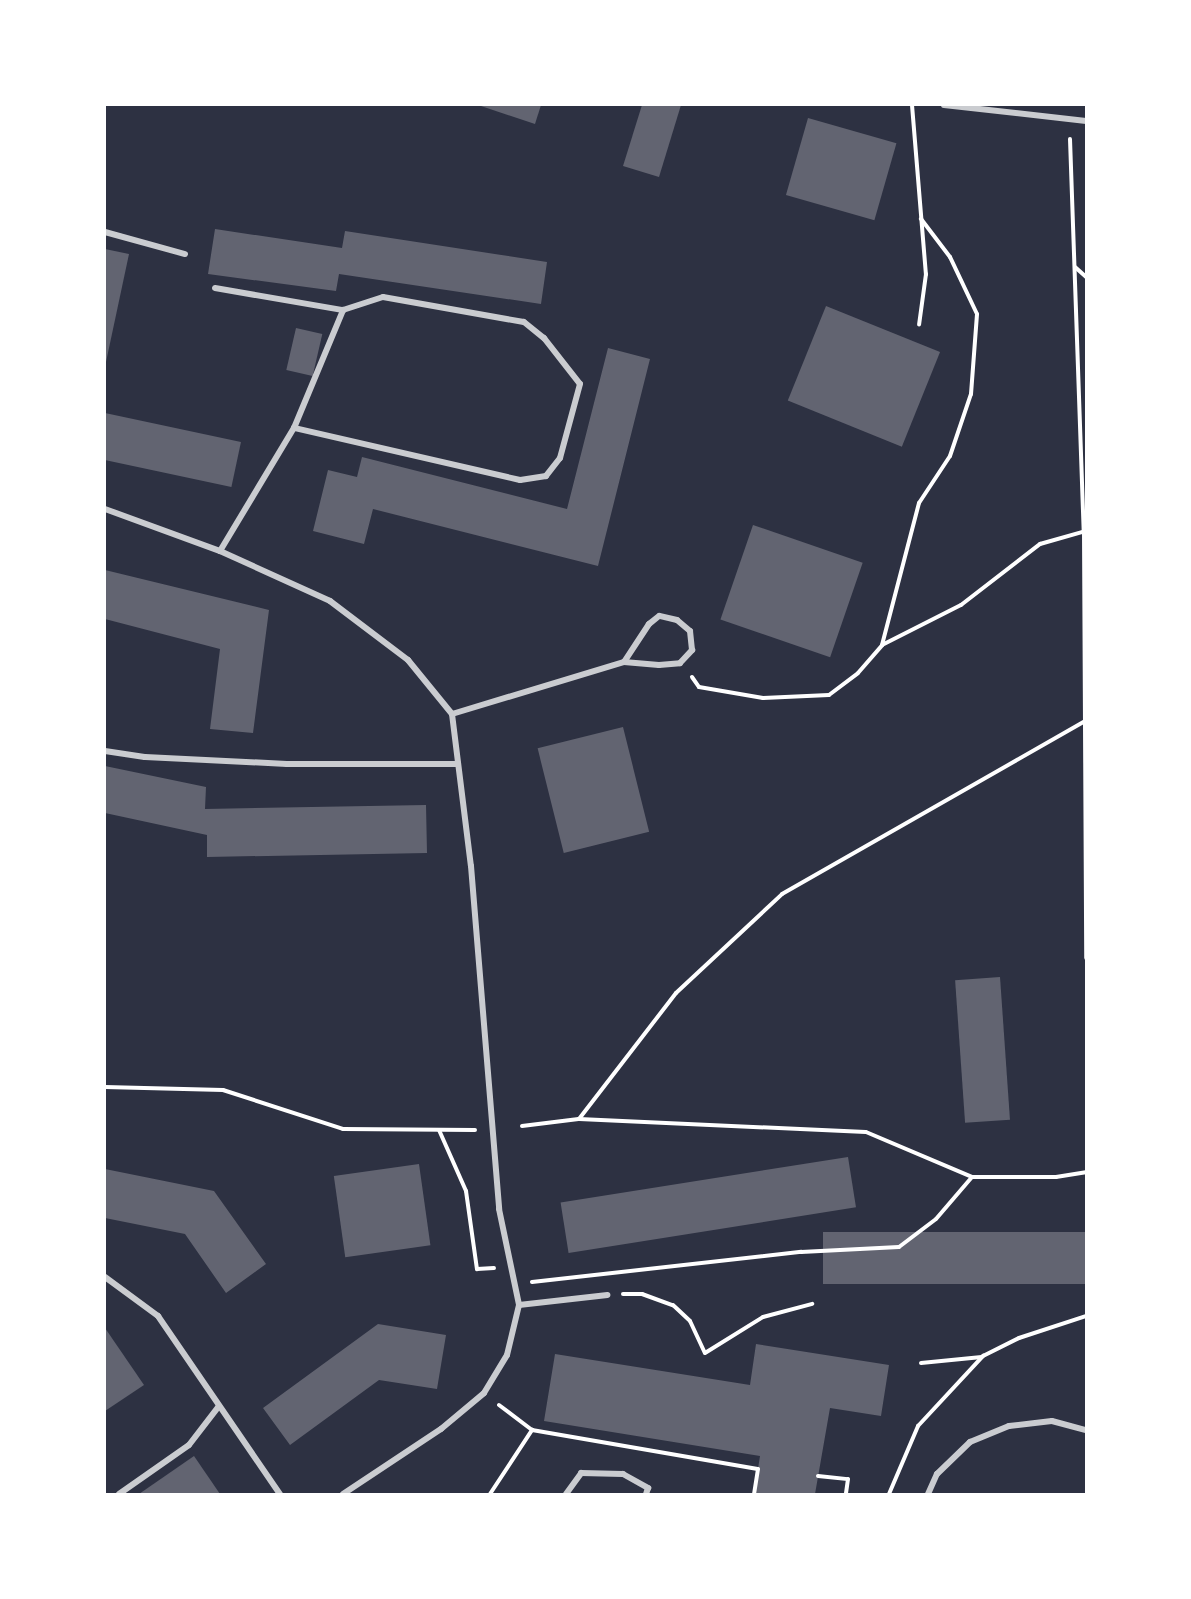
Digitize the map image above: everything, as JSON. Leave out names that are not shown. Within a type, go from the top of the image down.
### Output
[{"type":"street","points":[[944,105],[1022,116],[1086,121]]},
{"type":"street","points":[[105,232],[185,254]]},
{"type":"street","points":[[215,288],[343,310],[383,297],[524,322],[544,338],[580,384],[560,458],[546,476],[520,480],[294,428]]},
{"type":"street","points":[[220,551],[294,428],[343,310]]},
{"type":"street","points":[[105,508],[220,551],[330,601],[408,660],[452,714],[471,866],[499,1209],[519,1305],[507,1355],[484,1393],[441,1429],[342,1494]]},
{"type":"street","points":[[452,714],[624,662],[659,665],[680,663],[692,650],[690,631],[677,620],[659,616],[649,624],[624,662]]},
{"type":"street","points":[[105,751],[145,758],[287,764],[458,764]]},
{"type":"street","points":[[105,1277],[158,1316],[280,1494]]},
{"type":"street","points":[[519,1305],[607,1294]]},
{"type":"street","points":[[119,1494],[189,1445],[219,1406]]},
{"type":"street","points":[[928,1494],[937,1474],[970,1442],[1009,1426],[1052,1421],[1086,1430]]},
{"type":"street","points":[[566,1494],[581,1473],[624,1474],[648,1488],[646,1494]]},
{"type":"path","points":[[912,105],[926,274],[919,325]]},
{"type":"path","points":[[1070,128],[1085,532],[1086,958]]},
{"type":"path","points":[[882,645],[919,503],[950,456],[971,394],[978,314],[950,257],[921,219]]},
{"type":"path","points":[[1074,267],[1086,277]]},
{"type":"path","points":[[680,663],[699,687],[763,698],[830,695],[858,674],[882,645],[961,605],[1040,544],[1085,532]]},
{"type":"path","points":[[579,1119],[676,993],[783,894],[1084,722]]},
{"type":"path","points":[[105,1087],[223,1090],[344,1129],[475,1130]]},
{"type":"path","points":[[522,1126],[579,1119],[866,1132],[972,1177],[1056,1176],[1086,1172]]},
{"type":"path","points":[[440,1130],[466,1191],[477,1269],[511,1267]]},
{"type":"path","points":[[514,1284],[731,1259],[899,1247],[936,1219],[972,1177]]},
{"type":"path","points":[[607,1294],[642,1294],[672,1305],[690,1321],[705,1353],[763,1317],[812,1304]]},
{"type":"path","points":[[921,1364],[983,1356],[1019,1338],[1086,1316]]},
{"type":"path","points":[[889,1494],[918,1426],[983,1356]]},
{"type":"path","points":[[518,1419],[532,1430],[758,1469],[753,1494]]},
{"type":"path","points":[[490,1494],[532,1430]]},
{"type":"path","points":[[818,1476],[848,1479],[846,1494]]},
{"type":"building","points":[[478,105],[541,105],[535,124]]},
{"type":"building","points":[[642,105],[681,105],[659,177],[623,166]]},
{"type":"building","points":[[808,118],[896,143],[874,220],[786,195]]},
{"type":"building","points":[[215,229],[342,248],[345,231],[547,262],[541,304],[339,274],[336,291],[208,274]]},
{"type":"building","points":[[105,249],[129,254],[106,362],[105,362]]},
{"type":"building","points":[[826,306],[940,352],[902,447],[788,401]]},
{"type":"building","points":[[296,328],[322,334],[313,376],[286,370]]},
{"type":"building","points":[[608,348],[650,359],[598,566],[373,509],[364,544],[313,531],[328,470],[357,477],[362,457],[567,509]]},
{"type":"building","points":[[105,413],[241,442],[231,487],[105,460]]},
{"type":"building","points":[[753,525],[863,563],[830,657],[720,620]]},
{"type":"building","points":[[105,570],[269,610],[253,733],[210,729],[220,649],[105,619]]},
{"type":"building","points":[[623,727],[649,832],[564,853],[538,748]]},
{"type":"building","points":[[105,766],[206,787],[205,809],[426,805],[427,853],[207,857],[207,835],[105,813]]},
{"type":"building","points":[[1000,977],[1010,1120],[965,1123],[955,980]]},
{"type":"building","points":[[848,1157],[856,1207],[569,1253],[561,1203]]},
{"type":"building","points":[[419,1164],[430,1245],[345,1257],[334,1176]]},
{"type":"building","points":[[105,1169],[214,1191],[266,1264],[226,1293],[185,1234],[105,1218]]},
{"type":"building","points":[[823,1232],[1086,1232],[1086,1284],[823,1284]]},
{"type":"building","points":[[378,1324],[446,1335],[437,1389],[379,1380],[290,1445],[263,1408]]},
{"type":"building","points":[[105,1328],[144,1385],[105,1411]]},
{"type":"building","points":[[756,1344],[889,1365],[881,1416],[830,1408],[815,1494],[754,1494],[760,1456],[544,1421],[555,1354],[750,1385]]},
{"type":"building","points":[[194,1456],[220,1494],[139,1494]]}]
